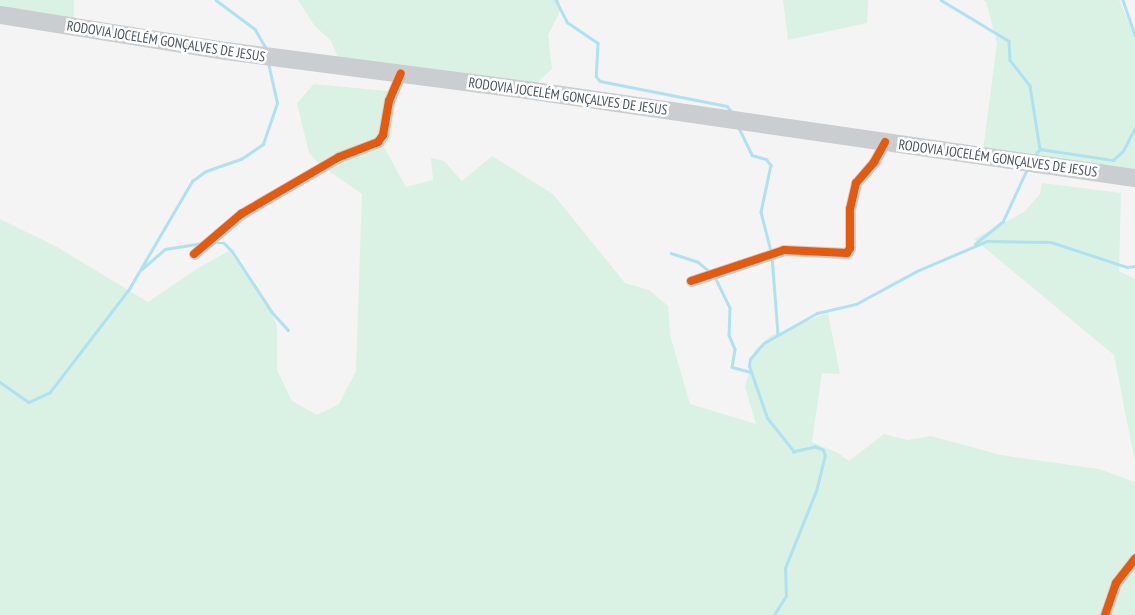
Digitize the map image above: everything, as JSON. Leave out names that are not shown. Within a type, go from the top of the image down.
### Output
[{"type":"main road","name":"RODOVIA JOCELÉM GONÇALVES DE JESUS","points":[[0,15],[226,51],[1135,178]]},
{"type":"street","points":[[194,254],[241,214],[339,156],[378,142],[383,135],[389,101],[401,74]]},
{"type":"street","points":[[692,281],[784,250],[847,253],[850,248],[850,209],[856,182],[874,162],[885,142]]},
{"type":"street","points":[[1106,615],[1116,583],[1135,558]]},
{"type":"green space","points":[[0,0],[74,0],[74,22],[0,11]]},
{"type":"green space","points":[[298,0],[559,0],[560,11],[548,35],[552,69],[534,85],[339,60],[331,41],[314,25]]},
{"type":"green space","points":[[783,0],[868,0],[867,23],[788,40]]},
{"type":"green space","points":[[983,0],[1119,0],[1135,36],[1135,178],[982,158],[997,43],[986,2]]},
{"type":"green space","points":[[314,84],[396,92],[391,140],[384,147],[406,187],[433,180],[431,158],[444,161],[462,181],[492,156],[553,194],[625,283],[649,290],[668,306],[670,335],[690,404],[756,424],[745,387],[755,350],[770,336],[828,313],[840,374],[822,373],[812,442],[838,453],[849,461],[884,434],[907,440],[931,436],[1001,455],[1099,469],[1135,482],[1135,615],[0,615],[0,219],[57,247],[148,302],[198,268],[229,251],[269,306],[277,326],[277,370],[292,401],[317,415],[339,404],[356,371],[362,194],[319,164],[309,153],[297,103]]},
{"type":"green space","points":[[1042,183],[1121,193],[1119,271],[1135,279],[1135,463],[1114,355],[974,239],[1024,212],[1040,194]]},
{"type":"waterway","points":[[216,0],[255,29],[267,50]]},
{"type":"waterway","points":[[556,0],[567,22],[598,43],[596,76],[600,81],[727,106],[732,112]]},
{"type":"waterway","points":[[941,0],[1009,41],[1010,60],[1030,86],[1040,149]]},
{"type":"waterway","points":[[1123,0],[1135,35]]},
{"type":"waterway","points":[[0,382],[29,402],[50,392],[129,289],[192,181],[206,171],[241,159],[263,144],[277,103],[268,63]]},
{"type":"waterway","points":[[1040,149],[1113,160],[1123,151],[1135,127]]},
{"type":"waterway","points":[[739,128],[752,155],[766,159],[771,165],[761,212],[771,251]]},
{"type":"waterway","points":[[1033,157],[1040,149]]},
{"type":"waterway","points":[[975,244],[1003,221],[1027,169]]},
{"type":"waterway","points":[[774,615],[786,596],[785,568],[816,491],[825,456],[823,450],[815,447],[794,452],[767,418],[749,366],[750,359],[764,343],[817,313],[856,304],[917,271],[987,241],[1051,242],[1127,267],[1135,266]]},
{"type":"waterway","points":[[142,269],[165,249],[201,243]]},
{"type":"waterway","points":[[214,243],[224,243],[232,251],[272,312],[288,330]]},
{"type":"waterway","points":[[671,253],[698,262],[709,271]]},
{"type":"waterway","points":[[772,256],[778,334]]},
{"type":"waterway","points":[[715,277],[730,308],[729,335],[735,349],[732,367],[751,372]]},
{"type":"cycle path","points":[[194,254],[241,214],[339,157],[378,142],[383,135],[389,101],[401,73]]},
{"type":"cycle path","points":[[691,281],[784,250],[847,253],[850,248],[850,209],[856,183],[874,162],[885,142]]},
{"type":"cycle path","points":[[1105,615],[1116,583],[1135,559]]}]
